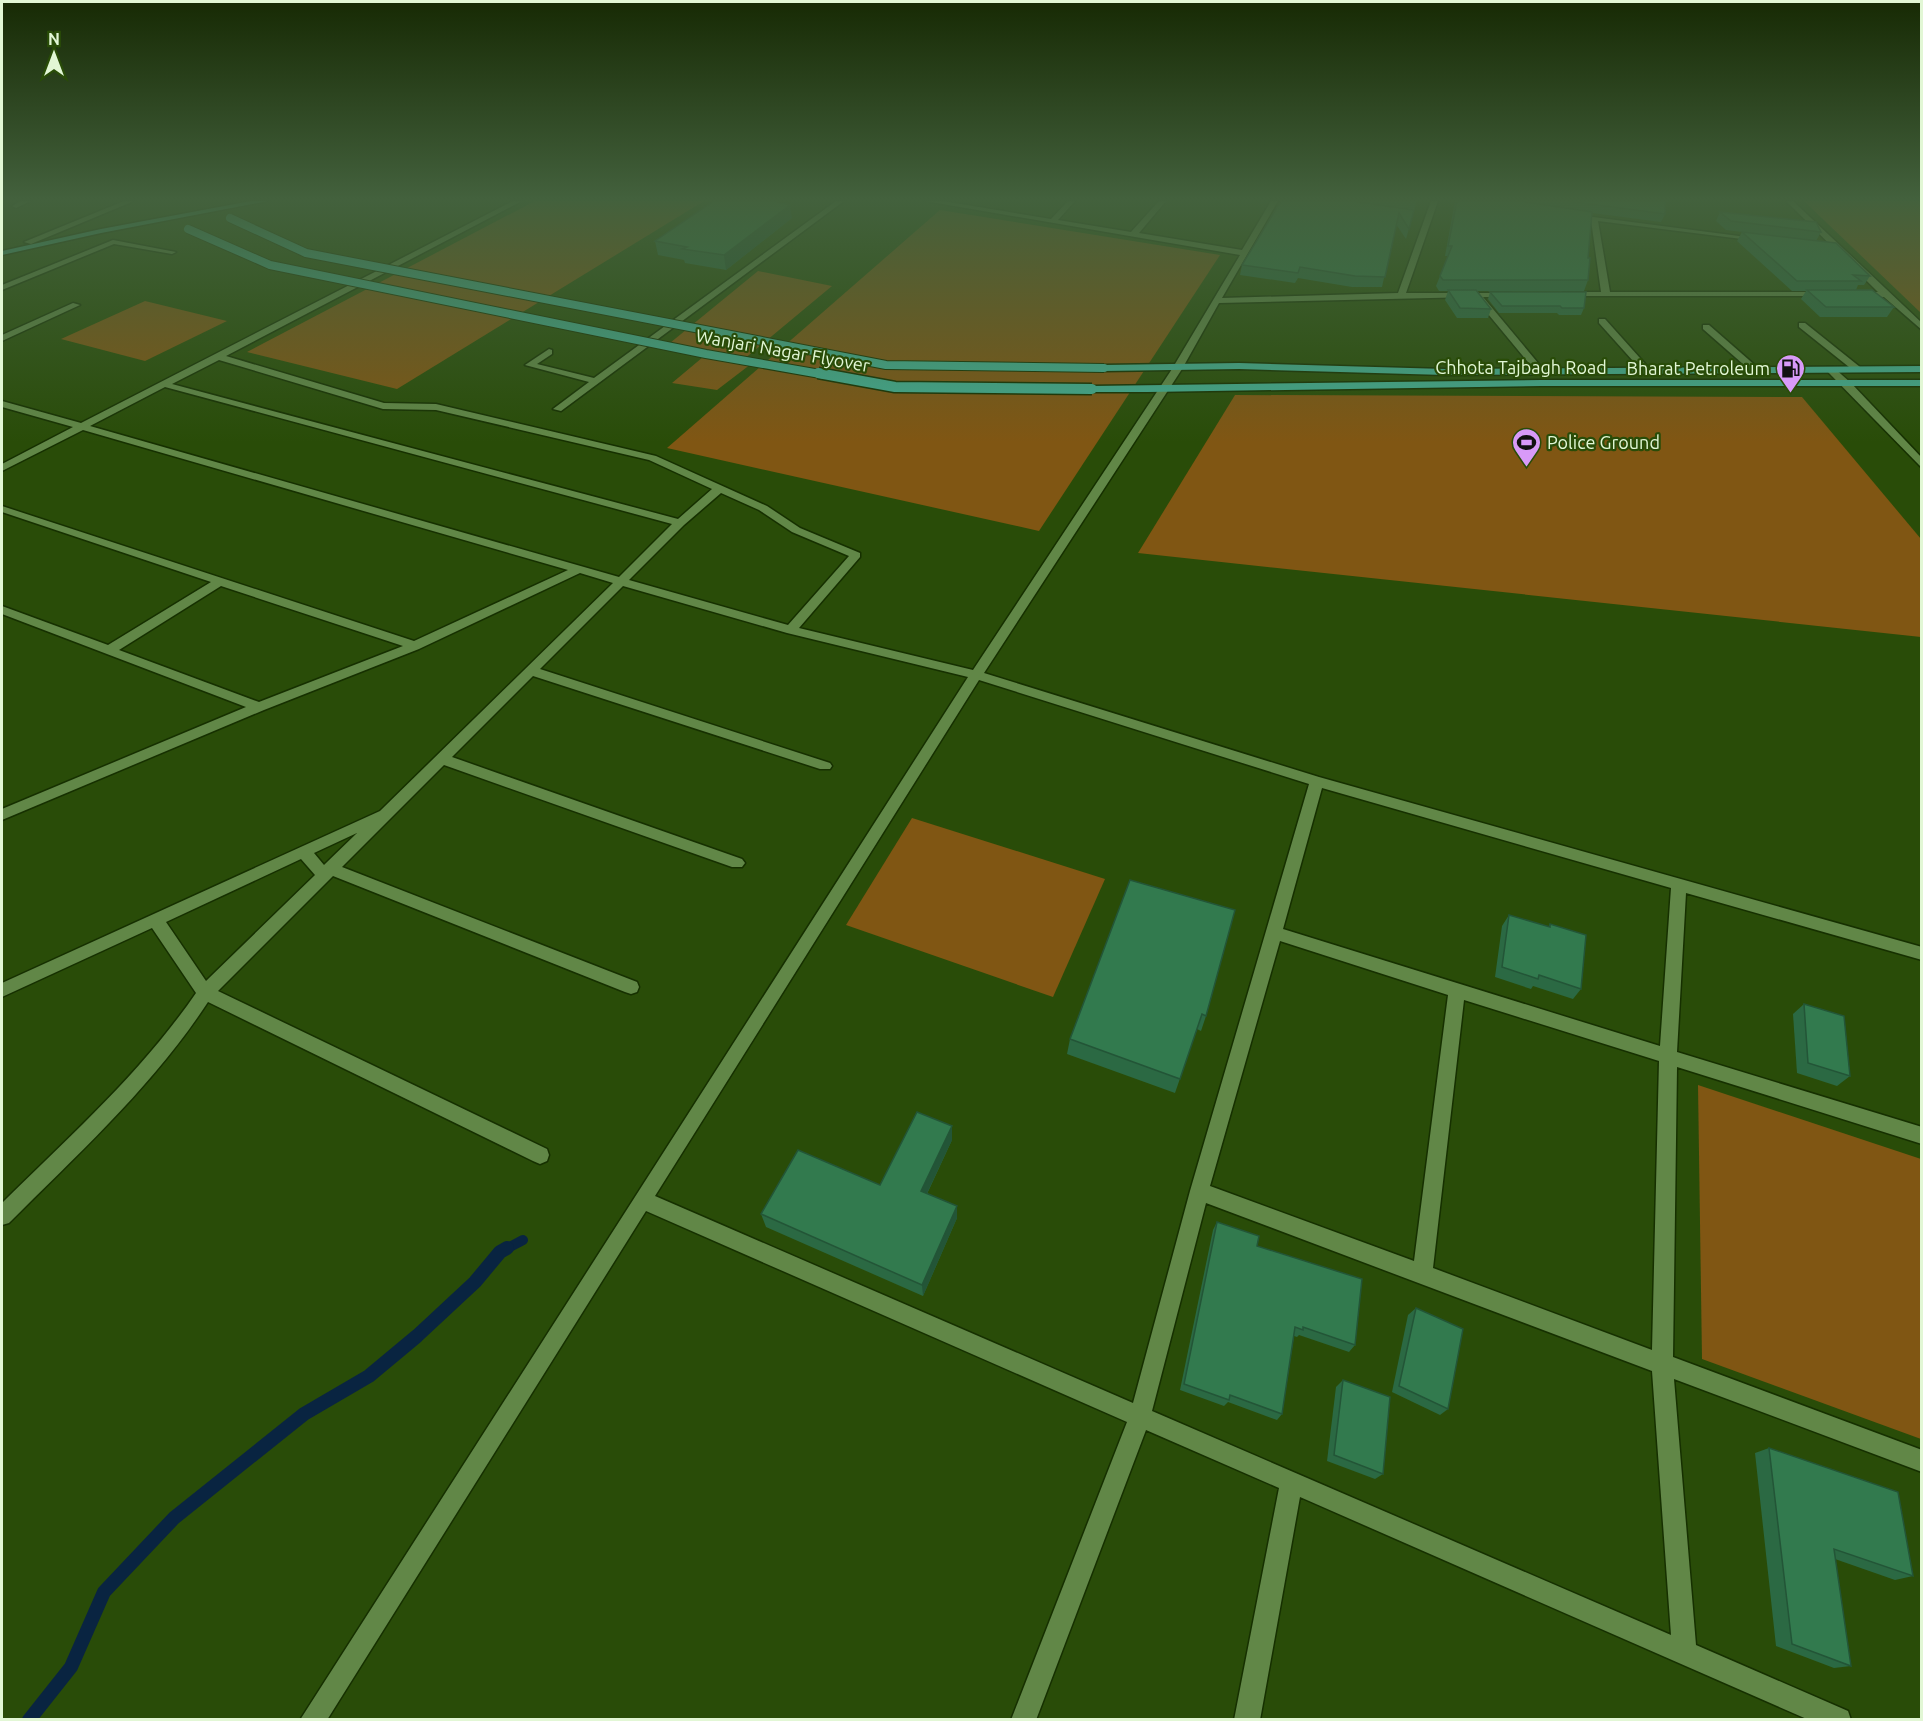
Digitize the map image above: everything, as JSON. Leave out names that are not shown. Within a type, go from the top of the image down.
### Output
[{"type":"main road","name":"Wanjari Nagar Flyover","points":[[350,281],[718,356],[895,387],[1162,390]]},
{"type":"main road","name":"Wanjari Nagar Flyover","points":[[453,281],[886,365],[1177,369],[1239,366],[1540,371],[1922,369]]},
{"type":"main road","name":"Chhota Tajbagh Road","points":[[1162,390],[1541,382],[1848,385],[1922,383]]},
{"type":"street","points":[[2,288],[18,281]]},
{"type":"street","points":[[2,468],[362,281]]},
{"type":"street","points":[[558,409],[732,281]]},
{"type":"street","points":[[312,1719],[644,1201],[976,675],[1177,369],[1228,281]]},
{"type":"street","points":[[1401,295],[1406,281]]},
{"type":"street","points":[[1604,281],[1606,294]]},
{"type":"street","points":[[1872,281],[1922,328]]},
{"type":"street","points":[[1217,301],[1523,294]]},
{"type":"street","points":[[1558,294],[1828,294]]},
{"type":"street","points":[[1851,294],[1886,295]]},
{"type":"street","points":[[1476,295],[1540,371]]},
{"type":"street","points":[[2,338],[75,305]]},
{"type":"street","points":[[1602,321],[1645,369]]},
{"type":"street","points":[[1802,325],[1857,369]]},
{"type":"street","points":[[1707,327],[1754,369]]},
{"type":"street","points":[[549,352],[530,365],[596,381]]},
{"type":"street","points":[[216,356],[383,406],[436,407],[651,458],[763,508],[796,530],[856,555],[791,630]]},
{"type":"street","points":[[1830,369],[1848,385],[1922,465]]},
{"type":"street","points":[[163,384],[680,523]]},
{"type":"street","points":[[2,404],[791,630],[976,675],[1317,781],[1922,954]]},
{"type":"street","points":[[2,1216],[130,1088],[187,1023],[205,993],[623,582],[680,523],[719,489]]},
{"type":"street","points":[[2,510],[415,646]]},
{"type":"street","points":[[2,524],[17,515]]},
{"type":"street","points":[[2,815],[259,707],[415,646],[579,570]]},
{"type":"street","points":[[108,651],[219,582]]},
{"type":"street","points":[[2,610],[259,707]]},
{"type":"street","points":[[532,671],[825,766]]},
{"type":"street","points":[[443,759],[737,863]]},
{"type":"street","points":[[1023,1719],[1140,1417],[1199,1191],[1317,781]]},
{"type":"street","points":[[2,990],[390,811]]},
{"type":"street","points":[[303,851],[328,873],[631,987]]},
{"type":"street","points":[[1679,884],[1668,1056],[1662,1364],[1684,1652]]},
{"type":"street","points":[[155,919],[205,993],[540,1155]]},
{"type":"street","points":[[1274,933],[1922,1136]]},
{"type":"street","points":[[1422,1274],[1457,990]]},
{"type":"street","points":[[1199,1191],[1922,1461]]},
{"type":"street","points":[[644,1201],[1839,1719]]},
{"type":"street","points":[[1247,1719],[1291,1482]]},
{"type":"shaded area","points":[[382,281],[573,281],[397,389],[247,352]]},
{"type":"shaded area","points":[[745,281],[809,281],[832,286],[743,360],[751,364],[717,390],[672,383],[709,352],[670,343]]},
{"type":"shaded area","points":[[858,281],[1203,281],[1039,531],[667,448]]},
{"type":"shaded area","points":[[1888,281],[1921,281],[1921,313]]},
{"type":"shaded area","points":[[145,301],[227,321],[145,361],[61,339]]},
{"type":"shaded area","name":"Police Ground","points":[[1235,395],[1802,397],[1921,539],[1921,637],[1138,553]]},
{"type":"shaded area","points":[[912,818],[1105,879],[1053,997],[846,925]]},
{"type":"shaded area","points":[[1698,1085],[1921,1159],[1921,1439],[1702,1359]]},
{"type":"building","points":[[1448,290],[1476,290],[1491,309],[1460,308]]},
{"type":"building","points":[[1807,290],[1872,290],[1894,307],[1826,307]]},
{"type":"building","points":[[1490,292],[1586,292],[1584,308],[1562,308],[1560,306],[1502,306]]},
{"type":"building","points":[[1130,880],[1235,910],[1206,1016],[1202,1014],[1180,1079],[1070,1039]]},
{"type":"building","points":[[1509,915],[1586,935],[1581,989],[1539,975],[1538,979],[1502,967]]},
{"type":"building","points":[[1804,1004],[1844,1016],[1850,1076],[1808,1063]]},
{"type":"building","points":[[917,1112],[952,1126],[921,1191],[957,1206],[922,1285],[761,1214],[798,1150],[880,1185]]},
{"type":"building","points":[[1217,1222],[1259,1236],[1257,1246],[1362,1279],[1355,1345],[1303,1327],[1303,1330],[1295,1327],[1282,1414],[1230,1395],[1229,1400],[1184,1384]]},
{"type":"building","points":[[1416,1308],[1463,1329],[1448,1409],[1399,1386]]},
{"type":"building","points":[[1343,1380],[1390,1397],[1383,1474],[1334,1455]]},
{"type":"building","points":[[1769,1448],[1898,1492],[1913,1576],[1834,1549],[1851,1666],[1792,1644]]},
{"type":"waterway","points":[[504,1250],[523,1240]]},
{"type":"waterway","points":[[29,1720],[71,1667],[104,1592],[174,1518],[304,1414],[369,1376],[417,1336],[475,1282],[500,1252],[507,1248]]},
{"type":"place","name":"Bharat Petroleum","points":[[1791,394]]},
{"type":"place","name":"Police Ground","points":[[1526,468]]}]
